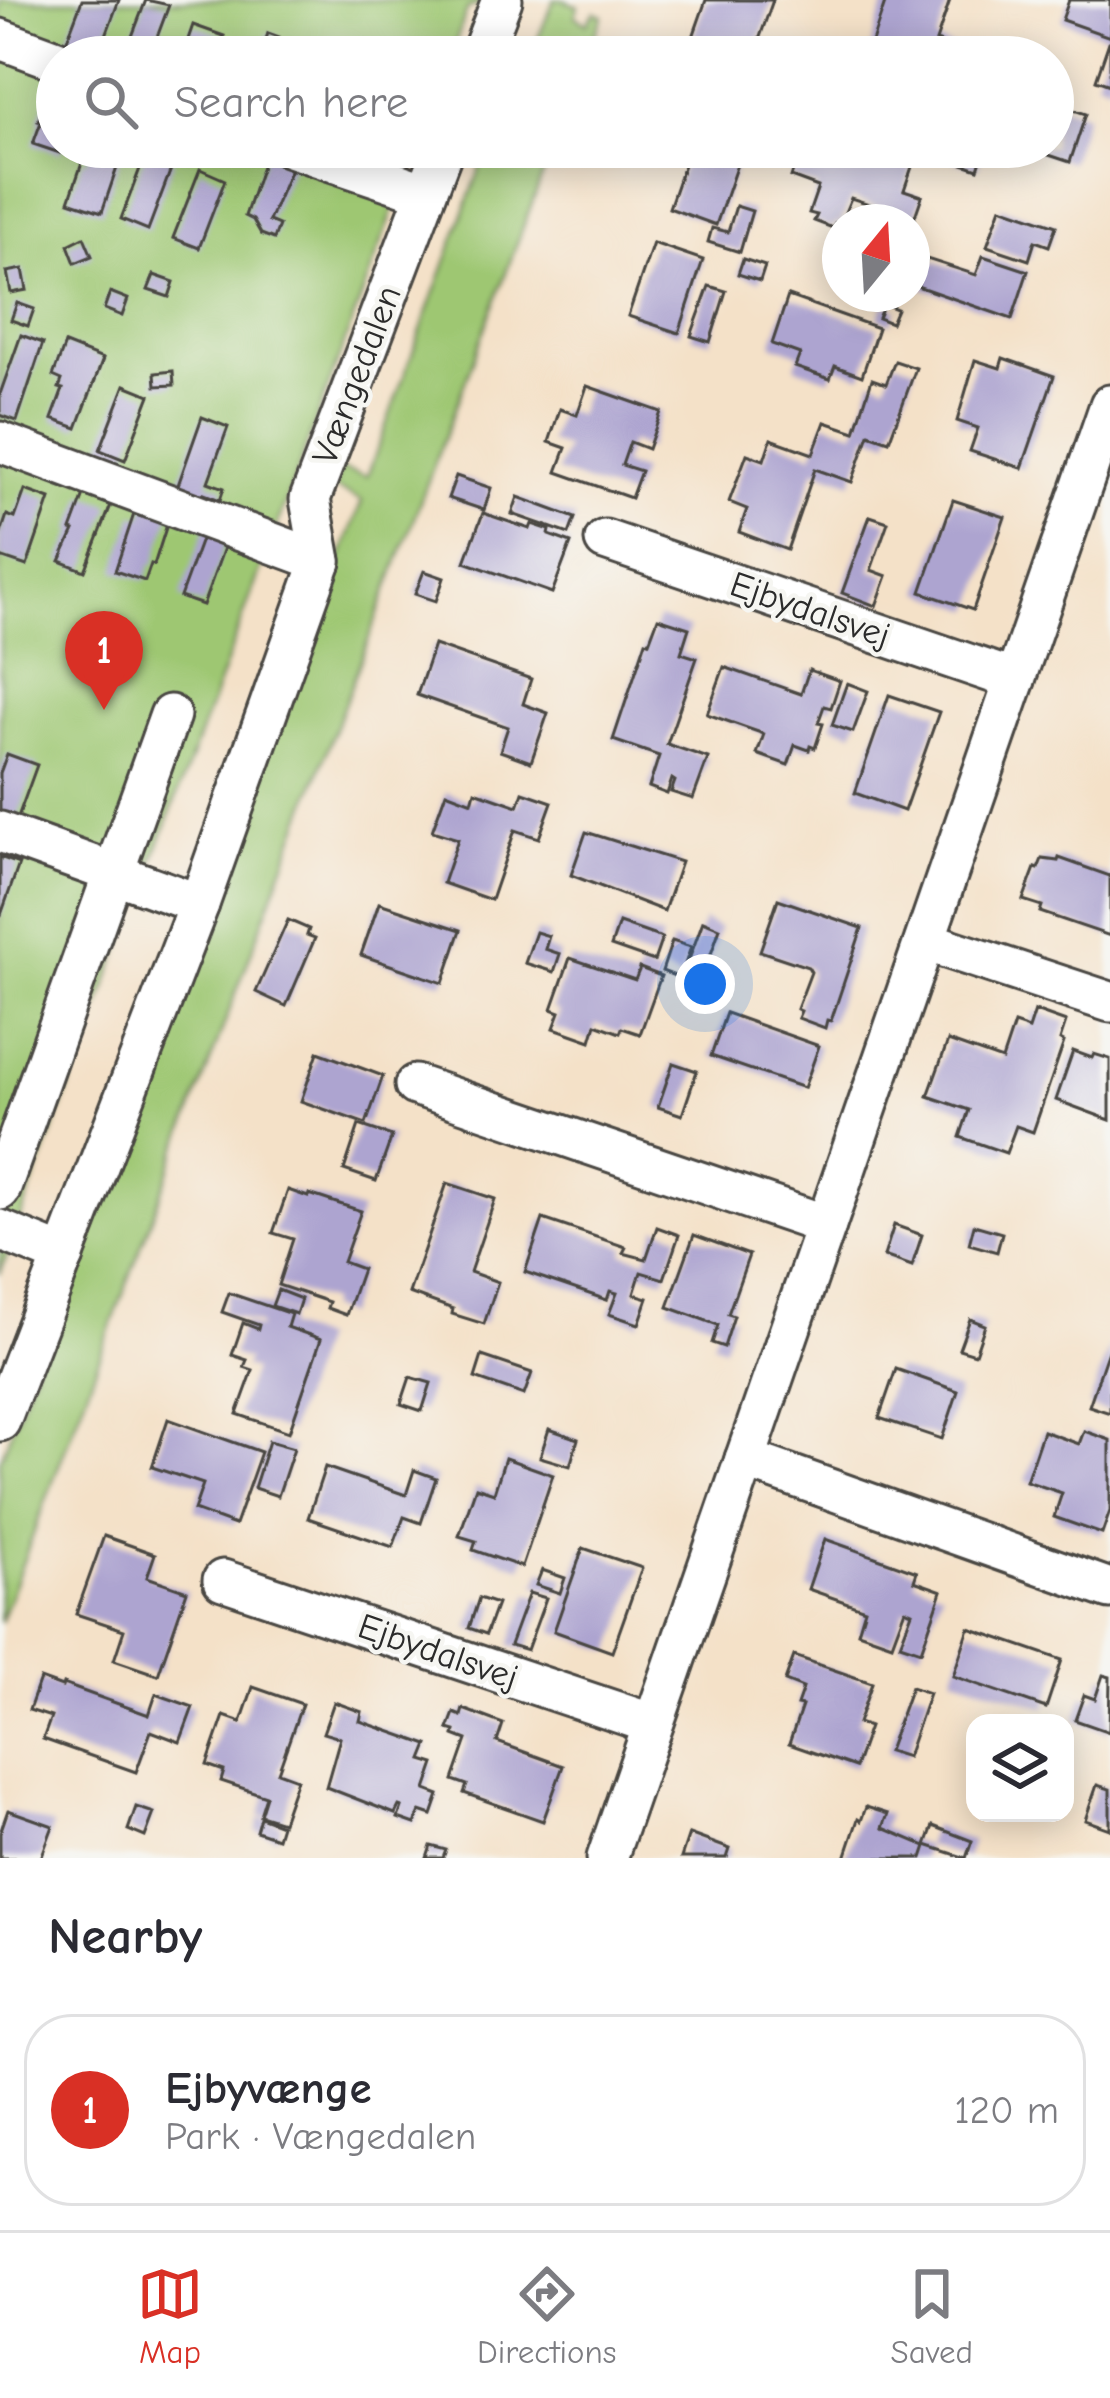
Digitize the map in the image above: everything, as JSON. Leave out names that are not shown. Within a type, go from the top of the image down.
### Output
[{"type":"street","points":[[488,36],[502,0]]},
{"type":"street","points":[[0,39],[36,52]]},
{"type":"street","points":[[352,168],[426,193]]},
{"type":"street","name":"Vængedalen","points":[[0,1420],[199,904],[321,560],[310,499],[436,168]]},
{"type":"street","points":[[607,1858],[1110,405]]},
{"type":"street","points":[[0,442],[321,560]]},
{"type":"street","name":"Ejbydalsvej","points":[[605,540],[1015,680]]},
{"type":"street","points":[[0,1190],[170,715]]},
{"type":"street","points":[[0,832],[199,904]]},
{"type":"street","points":[[925,941],[1110,1002]]},
{"type":"street","points":[[415,1085],[826,1226]]},
{"type":"street","points":[[0,1230],[64,1256]]},
{"type":"street","points":[[746,1459],[1110,1589]]},
{"type":"street","name":"Ejbydalsvej","points":[[223,1580],[653,1724]]},
{"type":"green space","points":[[0,0],[492,0],[468,8],[458,36],[36,36],[36,168],[409,168],[0,1274]]},
{"type":"green space","points":[[554,0],[578,6],[575,16],[587,23],[595,12],[603,15],[595,36],[539,36]]},
{"type":"green space","points":[[480,168],[545,168],[0,1623],[0,1461],[362,501],[334,488],[341,469],[367,477]]},
{"type":"building","points":[[82,0],[119,0],[106,36],[68,36]]},
{"type":"building","points":[[146,0],[169,5],[157,36],[132,36]]},
{"type":"building","points":[[706,0],[773,0],[760,36],[693,36]]},
{"type":"building","points":[[886,0],[950,0],[938,36],[874,36]]},
{"type":"building","points":[[1069,0],[1110,0],[1110,37],[1062,20]]},
{"type":"building","points":[[193,25],[224,36],[189,36]]},
{"type":"building","points":[[1110,42],[1110,85],[1096,80]]},
{"type":"building","points":[[1074,110],[1086,114],[1074,150]]},
{"type":"building","points":[[80,168],[117,168],[102,212],[69,201]]},
{"type":"building","points":[[140,168],[171,168],[148,230],[121,219]]},
{"type":"building","points":[[261,168],[291,168],[269,221],[279,225],[274,239],[261,234],[245,216]]},
{"type":"building","points":[[683,168],[736,168],[716,225],[669,208]]},
{"type":"building","points":[[794,168],[912,168],[904,190],[922,196],[919,204],[869,204],[851,198],[848,204],[822,204],[822,224],[814,221],[817,215],[809,213],[818,187],[791,177]]},
{"type":"building","points":[[200,169],[225,180],[199,248],[173,238]]},
{"type":"building","points":[[736,206],[752,211],[740,252],[708,242],[712,228],[728,232]]},
{"type":"building","points":[[1001,207],[1056,226],[1049,246],[1035,241],[1029,260],[987,246]]},
{"type":"building","points":[[84,237],[92,256],[75,263],[68,245]]},
{"type":"building","points":[[653,243],[703,260],[679,333],[628,316]]},
{"type":"building","points":[[983,256],[1028,271],[1012,319],[930,291],[930,260],[976,275]]},
{"type":"building","points":[[743,259],[765,266],[760,281],[738,274]]},
{"type":"building","points":[[23,269],[27,290],[11,293],[7,272]]},
{"type":"building","points":[[154,275],[174,282],[169,297],[148,290]]},
{"type":"building","points":[[709,286],[726,291],[710,342],[691,336]]},
{"type":"building","points":[[110,292],[128,299],[122,316],[104,309]]},
{"type":"building","points":[[788,296],[822,312],[878,328],[862,376],[835,366],[830,379],[795,367],[800,354],[772,344]]},
{"type":"building","points":[[17,303],[34,309],[28,326],[11,320]]},
{"type":"building","points":[[881,312],[896,312],[891,323],[878,318]]},
{"type":"building","points":[[21,335],[43,343],[17,421],[0,415],[0,394]]},
{"type":"building","points":[[65,344],[103,359],[77,428],[52,419],[63,389],[59,388],[62,380],[53,376]]},
{"type":"building","points":[[1003,358],[1054,376],[1022,468],[970,451],[978,428],[957,421],[975,360],[1000,368]]},
{"type":"building","points":[[895,361],[916,368],[889,441],[869,434],[852,482],[815,469],[787,550],[739,532],[747,509],[729,502],[747,454],[764,460],[771,439],[813,454],[825,422],[855,432],[872,379],[886,384]]},
{"type":"building","points":[[173,371],[174,385],[156,386],[155,373]]},
{"type":"building","points":[[125,385],[150,395],[125,460],[100,450]]},
{"type":"building","points":[[587,386],[661,412],[648,449],[630,442],[622,465],[641,471],[631,498],[557,472],[566,448],[549,442],[560,409],[577,415]]},
{"type":"building","points":[[202,417],[228,427],[208,482],[224,488],[220,500],[177,488]]},
{"type":"building","points":[[456,476],[491,488],[484,510],[448,498]]},
{"type":"building","points":[[25,490],[50,499],[27,566],[0,557],[7,515],[15,518]]},
{"type":"building","points":[[84,495],[111,505],[85,571],[60,561]]},
{"type":"building","points":[[518,497],[575,518],[569,534],[512,514]]},
{"type":"building","points":[[953,500],[1005,517],[973,610],[921,592]]},
{"type":"building","points":[[146,504],[171,512],[145,581],[115,571],[134,514],[142,517]]},
{"type":"building","points":[[483,513],[530,529],[532,524],[550,530],[549,535],[571,543],[552,593],[465,562]]},
{"type":"building","points":[[870,516],[888,522],[871,570],[887,576],[876,606],[842,593]]},
{"type":"building","points":[[206,526],[229,534],[203,605],[180,597]]},
{"type":"building","points":[[424,571],[444,578],[436,601],[415,594]]},
{"type":"building","points":[[658,618],[689,628],[681,653],[697,658],[667,744],[708,758],[693,799],[671,792],[672,779],[667,794],[649,787],[659,756],[613,740]]},
{"type":"building","points":[[434,645],[531,679],[523,704],[548,713],[531,762],[500,751],[508,727],[417,695]]},
{"type":"building","points":[[724,667],[801,694],[809,670],[840,681],[831,708],[824,706],[815,748],[795,745],[788,765],[757,754],[764,734],[707,714]]},
{"type":"building","points":[[847,683],[868,691],[853,732],[832,725]]},
{"type":"building","points":[[889,695],[939,712],[904,811],[855,793]]},
{"type":"building","points":[[7,754],[37,765],[14,828],[0,823],[0,773]]},
{"type":"building","points":[[475,791],[518,806],[523,792],[552,802],[539,838],[515,830],[491,900],[443,883],[458,839],[432,831],[446,792],[472,802]]},
{"type":"building","points":[[586,832],[681,862],[664,911],[571,875]]},
{"type":"building","points":[[0,857],[19,864],[1,915],[0,915]]},
{"type":"building","points":[[1059,858],[1110,876],[1110,936],[1040,912],[1042,906],[1023,900],[1042,859]]},
{"type":"building","points":[[778,899],[862,928],[825,1028],[798,1018],[811,972],[808,967],[760,951]]},
{"type":"building","points":[[379,903],[461,930],[443,983],[361,955]]},
{"type":"building","points":[[288,920],[309,929],[307,935],[315,938],[286,1006],[256,992]]},
{"type":"building","points":[[703,921],[720,928],[700,986],[682,979]]},
{"type":"building","points":[[619,923],[662,938],[654,961],[611,946]]},
{"type":"building","points":[[536,932],[549,936],[545,949],[560,954],[554,972],[525,963]]},
{"type":"building","points":[[672,941],[691,947],[680,978],[662,971]]},
{"type":"building","points":[[570,958],[635,980],[640,968],[661,976],[640,1034],[596,1024],[591,1041],[554,1028],[560,1012],[552,1009]]},
{"type":"building","points":[[1035,1011],[1066,1022],[1060,1040],[1064,1042],[1033,1132],[1016,1126],[1006,1153],[960,1137],[969,1110],[928,1096],[948,1041],[1002,1060],[1014,1024],[1029,1029]]},
{"type":"building","points":[[726,1013],[819,1046],[804,1088],[711,1056]]},
{"type":"building","points":[[1073,1051],[1110,1059],[1110,1120],[1056,1100]]},
{"type":"building","points":[[318,1052],[383,1076],[366,1124],[301,1101]]},
{"type":"building","points":[[673,1063],[697,1071],[682,1115],[658,1107]]},
{"type":"building","points":[[359,1125],[392,1136],[376,1181],[344,1170]]},
{"type":"building","points":[[447,1183],[495,1199],[470,1272],[498,1282],[484,1324],[409,1293]]},
{"type":"building","points":[[288,1190],[361,1211],[343,1262],[362,1269],[346,1315],[327,1308],[329,1302],[278,1285],[293,1239],[273,1233]]},
{"type":"building","points":[[543,1219],[626,1247],[623,1253],[646,1259],[657,1227],[679,1235],[664,1279],[641,1272],[634,1294],[648,1298],[639,1324],[609,1314],[617,1293],[610,1291],[607,1300],[525,1272]]},
{"type":"building","points":[[894,1225],[922,1235],[912,1266],[884,1256]]},
{"type":"building","points":[[974,1225],[1002,1233],[997,1252],[969,1244]]},
{"type":"building","points":[[694,1235],[749,1255],[728,1314],[734,1316],[724,1347],[712,1343],[718,1325],[668,1307]]},
{"type":"building","points":[[278,1290],[301,1299],[296,1314],[272,1306]]},
{"type":"building","points":[[229,1293],[291,1314],[287,1327],[321,1339],[289,1432],[237,1414],[253,1370],[244,1367],[247,1360],[232,1355],[243,1323],[258,1329],[259,1325],[222,1312]]},
{"type":"building","points":[[970,1319],[985,1325],[975,1354],[959,1349]]},
{"type":"building","points":[[1110,1345],[1110,1413],[1089,1406]]},
{"type":"building","points":[[482,1356],[532,1373],[524,1395],[475,1378]]},
{"type":"building","points":[[896,1369],[958,1391],[942,1439],[879,1418]]},
{"type":"building","points":[[410,1377],[431,1383],[422,1411],[401,1404]]},
{"type":"building","points":[[168,1419],[261,1452],[235,1525],[194,1510],[203,1484],[152,1467]]},
{"type":"building","points":[[549,1429],[578,1439],[570,1466],[540,1457]]},
{"type":"building","points":[[1043,1431],[1079,1444],[1084,1431],[1110,1440],[1110,1511],[1102,1534],[1054,1517],[1062,1493],[1026,1481]]},
{"type":"building","points":[[269,1441],[294,1448],[278,1496],[254,1488]]},
{"type":"building","points":[[505,1458],[553,1475],[522,1567],[473,1550],[476,1541],[459,1536],[476,1487],[494,1493]]},
{"type":"building","points":[[325,1467],[406,1495],[414,1470],[436,1478],[421,1523],[404,1517],[393,1547],[308,1518]]},
{"type":"building","points":[[104,1536],[155,1554],[147,1577],[187,1591],[158,1675],[114,1660],[124,1630],[76,1614]]},
{"type":"building","points":[[825,1539],[917,1572],[914,1581],[942,1591],[921,1651],[900,1644],[912,1612],[905,1609],[892,1644],[858,1632],[865,1609],[808,1589]]},
{"type":"building","points":[[583,1548],[642,1568],[612,1652],[554,1631]]},
{"type":"building","points":[[542,1570],[565,1578],[560,1593],[536,1585]]},
{"type":"building","points":[[529,1593],[546,1598],[527,1650],[510,1645]]},
{"type":"building","points":[[479,1598],[497,1604],[486,1634],[469,1628]]},
{"type":"building","points":[[969,1628],[1062,1660],[1046,1708],[953,1676]]},
{"type":"building","points":[[794,1656],[872,1683],[858,1723],[869,1727],[855,1767],[789,1744],[802,1706],[797,1705],[803,1688],[785,1681]]},
{"type":"building","points":[[1103,1675],[1110,1677],[1109,1732],[1075,1720],[1084,1695],[1095,1699]]},
{"type":"building","points":[[40,1679],[149,1715],[156,1694],[193,1707],[180,1742],[151,1731],[136,1772],[43,1739],[51,1717],[29,1710]]},
{"type":"building","points":[[253,1687],[302,1704],[278,1772],[297,1779],[282,1822],[260,1815],[266,1796],[221,1781],[224,1771],[207,1765],[224,1716],[241,1722]]},
{"type":"building","points":[[911,1687],[929,1693],[907,1757],[888,1751]]},
{"type":"building","points":[[334,1702],[362,1712],[360,1721],[428,1745],[422,1760],[435,1764],[426,1790],[439,1795],[432,1815],[420,1811],[415,1824],[398,1818],[402,1807],[395,1814],[326,1787],[340,1738],[323,1733]]},
{"type":"building","points":[[463,1709],[503,1724],[497,1742],[563,1766],[543,1821],[464,1793],[467,1785],[453,1780],[467,1740],[448,1729],[454,1713],[461,1716]]},
{"type":"building","points":[[1097,1785],[1110,1789],[1110,1829],[1085,1820]]},
{"type":"building","points":[[136,1807],[154,1813],[145,1837],[128,1830]]},
{"type":"building","points":[[866,1807],[888,1814],[883,1828],[926,1846],[922,1858],[845,1858]]},
{"type":"building","points":[[8,1810],[53,1826],[41,1858],[0,1858],[0,1833]]},
{"type":"building","points":[[260,1817],[281,1825],[277,1838],[256,1831]]},
{"type":"building","points":[[933,1826],[972,1841],[966,1858],[926,1845]]},
{"type":"building","points":[[689,1834],[730,1849],[727,1858],[681,1858]]},
{"type":"building","points":[[431,1846],[446,1850],[443,1858],[427,1858]]},
{"type":"place","name":"Ejbyvænge","points":[[104,710]]}]
